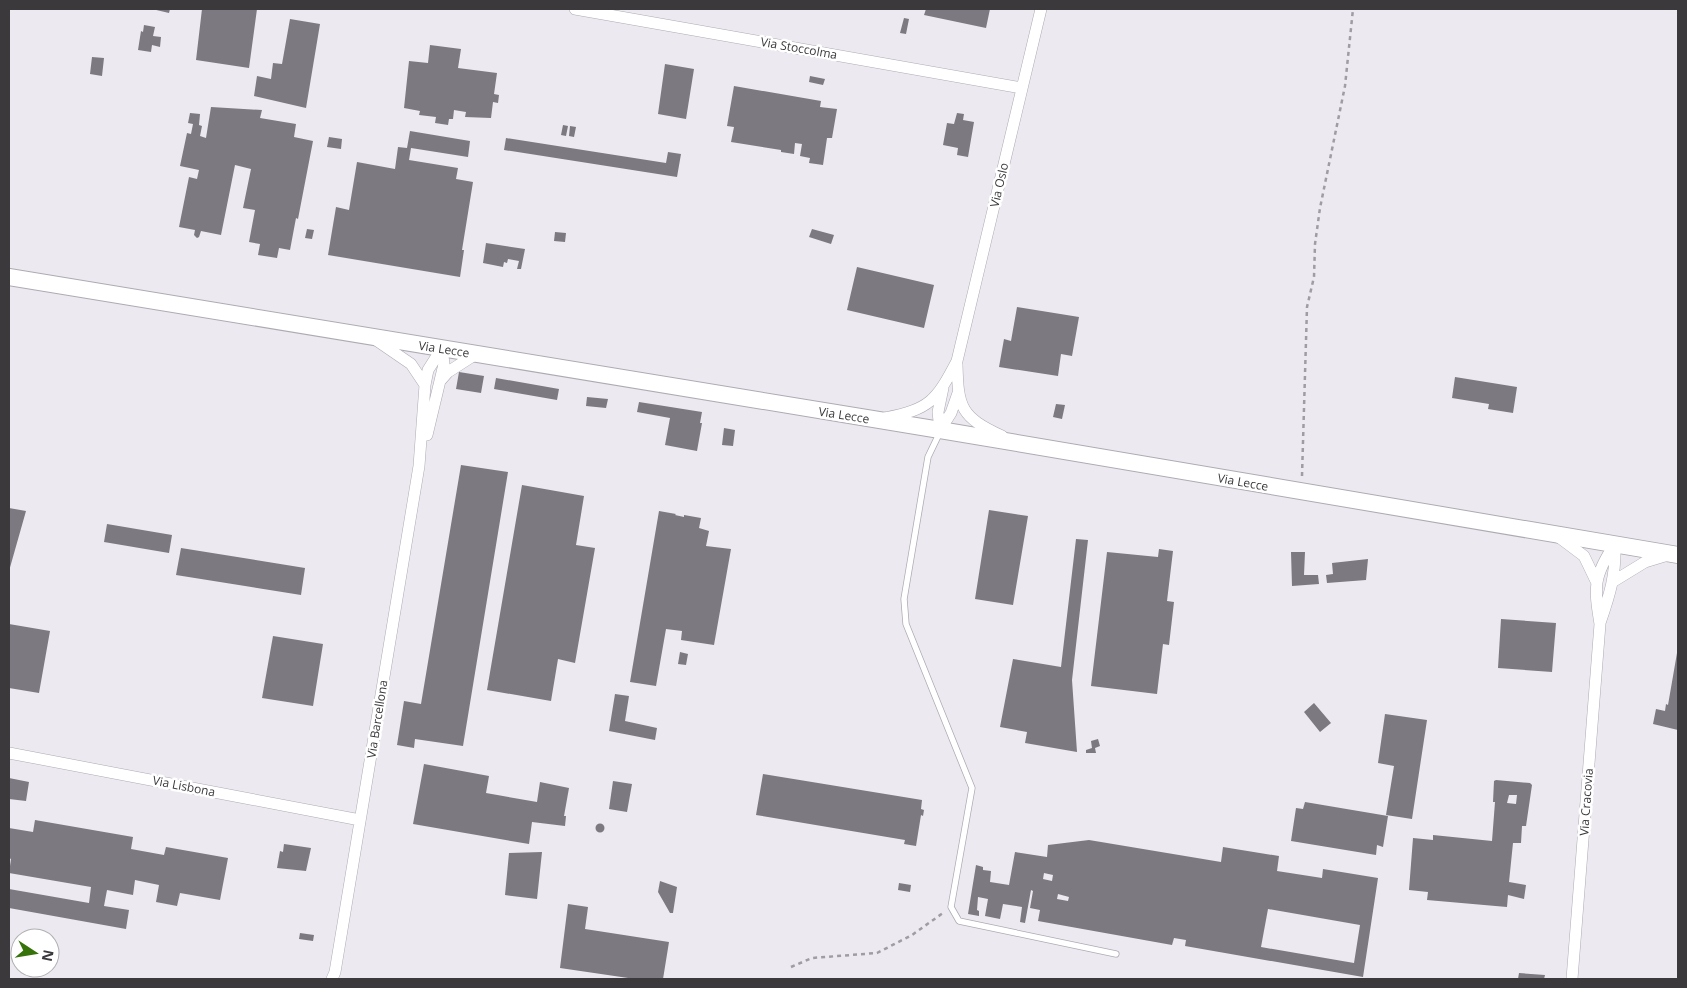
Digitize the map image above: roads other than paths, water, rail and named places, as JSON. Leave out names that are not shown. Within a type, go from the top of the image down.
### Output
[{"type":"main road","name":"Via Lecce","points":[[12,277],[940,430],[1019,445],[1675,554]]},
{"type":"street","name":"Via Stoccolma","points":[[575,9],[1022,88]]},
{"type":"street","name":"Via Oslo","points":[[957,361],[1041,9]]},
{"type":"street","points":[[373,338],[411,364],[425,385]]},
{"type":"street","name":"Via Barcellona","points":[[335,977],[419,466],[444,364],[442,348]]},
{"type":"street","name":"Via Barcellona","points":[[419,466],[425,385],[428,370],[442,348]]},
{"type":"street","points":[[440,382],[448,372],[476,354]]},
{"type":"street","points":[[940,430],[938,412],[943,388],[957,361]]},
{"type":"street","points":[[957,361],[958,393],[965,411],[979,425],[1019,445]]},
{"type":"street","points":[[876,420],[906,414],[925,406],[943,388]]},
{"type":"street","points":[[940,430],[951,413],[958,393]]},
{"type":"street","name":"Via Cracovia","points":[[1555,534],[1584,556],[1596,581],[1600,624],[1572,979]]},
{"type":"street","name":"Via Cracovia","points":[[1596,581],[1605,558],[1615,544]]},
{"type":"street","name":"Via Cracovia","points":[[1600,624],[1614,580],[1616,563],[1615,544]]},
{"type":"street","points":[[1614,580],[1645,562],[1675,554]]},
{"type":"street","name":"Via Lisbona","points":[[9,753],[360,820]]},
{"type":"lane","points":[[940,430],[928,457],[904,600],[906,624],[972,788],[951,907],[959,921],[1116,954]]}]
